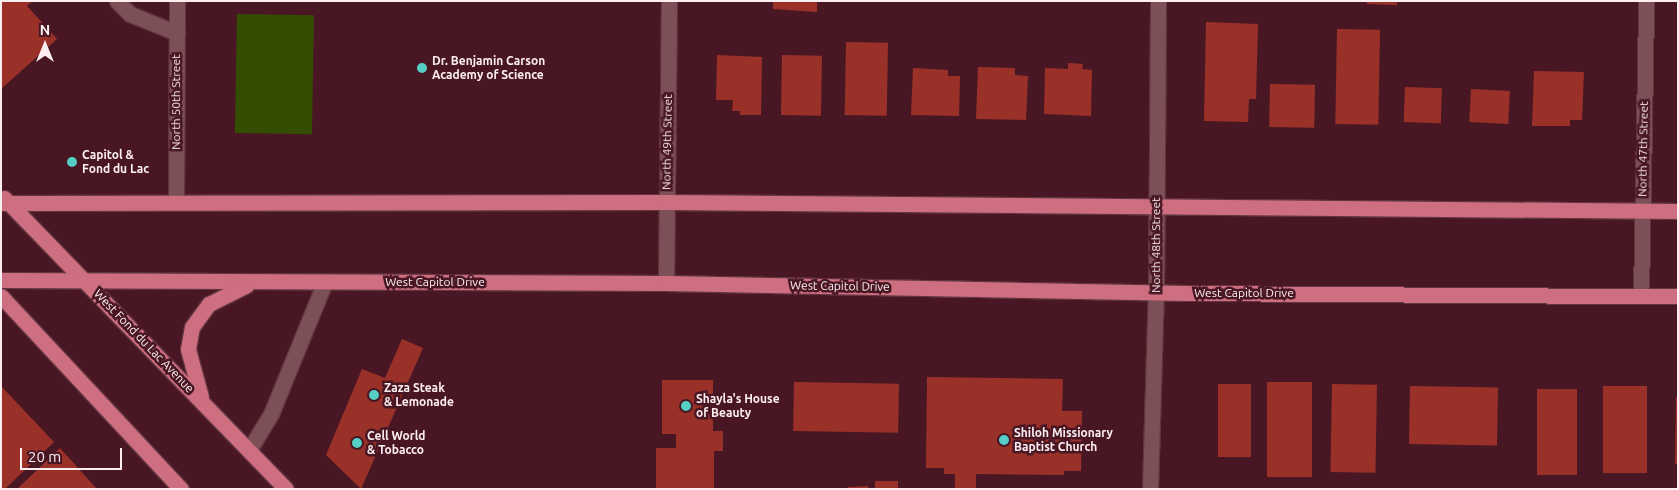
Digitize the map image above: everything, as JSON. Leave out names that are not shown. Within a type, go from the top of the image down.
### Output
[{"type":"main road","points":[[3,200],[176,203],[666,202],[1156,208],[1678,211]]},
{"type":"main road","name":"West Fond du Lac Avenue","points":[[3,200],[87,281],[286,489]]},
{"type":"main road","name":"West Capitol Drive","points":[[1,280],[666,283],[1156,292],[1678,296]]},
{"type":"main road","points":[[202,401],[188,349],[192,327],[209,304],[231,291],[258,282]]},
{"type":"main road","points":[[1,296],[181,489]]},
{"type":"street","points":[[117,1],[130,14],[177,33]]},
{"type":"street","name":"North 50th Street","points":[[176,203],[178,1]]},
{"type":"street","name":"North 49th Street","points":[[666,283],[669,1]]},
{"type":"street","name":"North 48th Street","points":[[1150,489],[1156,292],[1158,1]]},
{"type":"street","name":"North 47th Street","points":[[1641,296],[1646,1]]},
{"type":"street","points":[[249,450],[271,414],[325,282]]},
{"type":"green space","points":[[237,14],[314,15],[312,134],[235,133]]},
{"type":"building","points":[[1,1],[33,1],[27,6],[57,39],[1,89]]},
{"type":"building","points":[[773,1],[817,1],[817,12],[773,9]]},
{"type":"building","points":[[1367,1],[1397,1],[1397,5],[1367,4]]},
{"type":"building","points":[[1206,22],[1258,24],[1256,99],[1249,99],[1248,122],[1204,121]]},
{"type":"building","points":[[1337,29],[1380,30],[1378,125],[1335,124]]},
{"type":"building","points":[[846,42],[888,43],[887,116],[845,115]]},
{"type":"building","points":[[717,55],[762,57],[761,115],[740,115],[740,111],[732,111],[733,100],[716,100]]},
{"type":"building","points":[[782,55],[822,56],[821,116],[781,115]]},
{"type":"building","points":[[1068,63],[1083,64],[1082,69],[1092,70],[1091,116],[1044,114],[1045,68],[1068,69]]},
{"type":"building","points":[[978,67],[1015,68],[1015,75],[1028,76],[1026,120],[976,119]]},
{"type":"building","points":[[913,68],[948,70],[948,76],[960,76],[959,116],[911,115]]},
{"type":"building","points":[[1534,71],[1584,72],[1582,120],[1570,120],[1570,126],[1532,126]]},
{"type":"building","points":[[1270,84],[1315,85],[1314,128],[1269,127]]},
{"type":"building","points":[[1405,87],[1442,88],[1441,123],[1404,122]]},
{"type":"building","points":[[1471,89],[1510,91],[1508,124],[1469,122]]},
{"type":"building","points":[[402,339],[423,348],[361,489],[326,455],[362,369],[385,378]]},
{"type":"building","name":"Shiloh Missionary Baptist Church","points":[[927,377],[1063,379],[1062,411],[1082,411],[1081,471],[1064,471],[1064,475],[976,474],[976,489],[955,489],[955,474],[944,474],[944,468],[926,468]]},
{"type":"building","points":[[662,380],[713,380],[713,431],[723,431],[723,451],[714,451],[714,489],[656,489],[656,448],[676,448],[676,434],[662,434]]},
{"type":"building","points":[[794,382],[899,384],[898,433],[793,431]]},
{"type":"building","points":[[1267,382],[1312,382],[1312,477],[1267,477]]},
{"type":"building","points":[[1218,384],[1251,384],[1251,457],[1218,457]]},
{"type":"building","points":[[1332,384],[1377,385],[1375,473],[1330,472]]},
{"type":"building","points":[[1,386],[54,442],[5,489],[1,489]]},
{"type":"building","points":[[1410,386],[1498,388],[1497,446],[1409,444]]},
{"type":"building","points":[[1603,386],[1647,386],[1647,473],[1603,473]]},
{"type":"building","points":[[1537,389],[1577,389],[1577,475],[1537,475]]},
{"type":"building","points":[[1676,397],[1678,397],[1678,464],[1675,464]]},
{"type":"building","points":[[60,448],[97,489],[17,489]]},
{"type":"building","points":[[875,481],[898,481],[898,489],[875,489]]},
{"type":"building","points":[[868,486],[869,489],[848,489],[848,487]]},
{"type":"place","name":"Dr. Benjamin Carson Academy of Science","points":[[422,68]]},
{"type":"place","name":"Capitol & Fond du Lac","points":[[72,162]]},
{"type":"place","name":"Zaza Steak & Lemonade","points":[[374,395]]},
{"type":"place","name":"Shayla's House of Beauty","points":[[686,406]]},
{"type":"place","name":"Shiloh Missionary Baptist Church","points":[[1004,440]]},
{"type":"place","name":"Cell World & Tobacco","points":[[357,443]]}]
